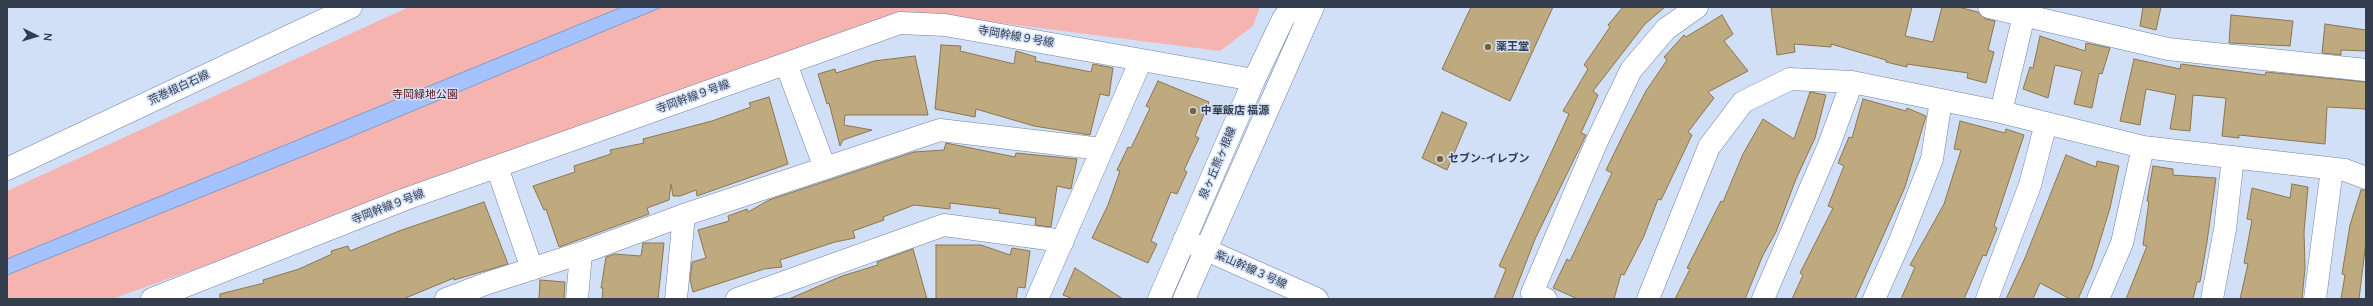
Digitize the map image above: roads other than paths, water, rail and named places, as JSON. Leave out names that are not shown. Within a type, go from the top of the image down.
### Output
[{"type":"street","name":"荒巻根白石線","points":[[7,168],[351,7]]},
{"type":"street","points":[[1184,299],[1313,7]]},
{"type":"street","points":[[1546,299],[1532,293],[1597,141],[1631,70],[1666,29],[1697,7]]},
{"type":"street","points":[[1989,7],[2168,49],[2366,70]]},
{"type":"street","name":"泉ヶ丘熊ヶ根線","points":[[1159,299],[1254,80],[1287,11]]},
{"type":"street","points":[[2001,112],[2024,15]]},
{"type":"street","name":"寺岡幹線９号線","points":[[164,297],[403,200],[900,23],[945,25],[1254,80]]},
{"type":"street","points":[[1037,299],[1141,60]]},
{"type":"street","points":[[786,64],[825,168]]},
{"type":"street","points":[[1648,299],[1709,147],[1743,102],[1790,79],[1852,82],[2001,112],[2143,147],[2332,168],[2345,170],[2366,178]]},
{"type":"street","points":[[1763,299],[1829,145],[1852,82]]},
{"type":"street","points":[[1874,299],[1900,241],[1932,159],[1941,100]]},
{"type":"street","points":[[1986,299],[2030,185],[2046,124]]},
{"type":"street","points":[[446,299],[488,291],[532,269],[581,253],[684,215],[940,130],[1102,149]]},
{"type":"street","points":[[2098,299],[2122,243],[2143,147]]},
{"type":"street","points":[[2212,299],[2225,229],[2233,157]]},
{"type":"street","points":[[497,167],[532,269]]},
{"type":"street","points":[[2315,299],[2332,168]]},
{"type":"street","points":[[676,299],[684,215]]},
{"type":"street","points":[[737,299],[944,225],[1062,241]]},
{"type":"street","name":"紫山幹線３号線","points":[[1184,240],[1317,299]]},
{"type":"street","points":[[577,299],[581,253]]},
{"type":"water","points":[[622,7],[662,7],[336,143],[7,275],[7,259]]},
{"type":"place","name":"薬王堂","points":[[1488,47]]},
{"type":"place","name":"中華飯店 福源","points":[[1193,111]]},
{"type":"place","name":"セブン-イレブン","points":[[1440,159]]},
{"type":"park label","name":"寺岡緑地公園","points":[[425,95]]}]
